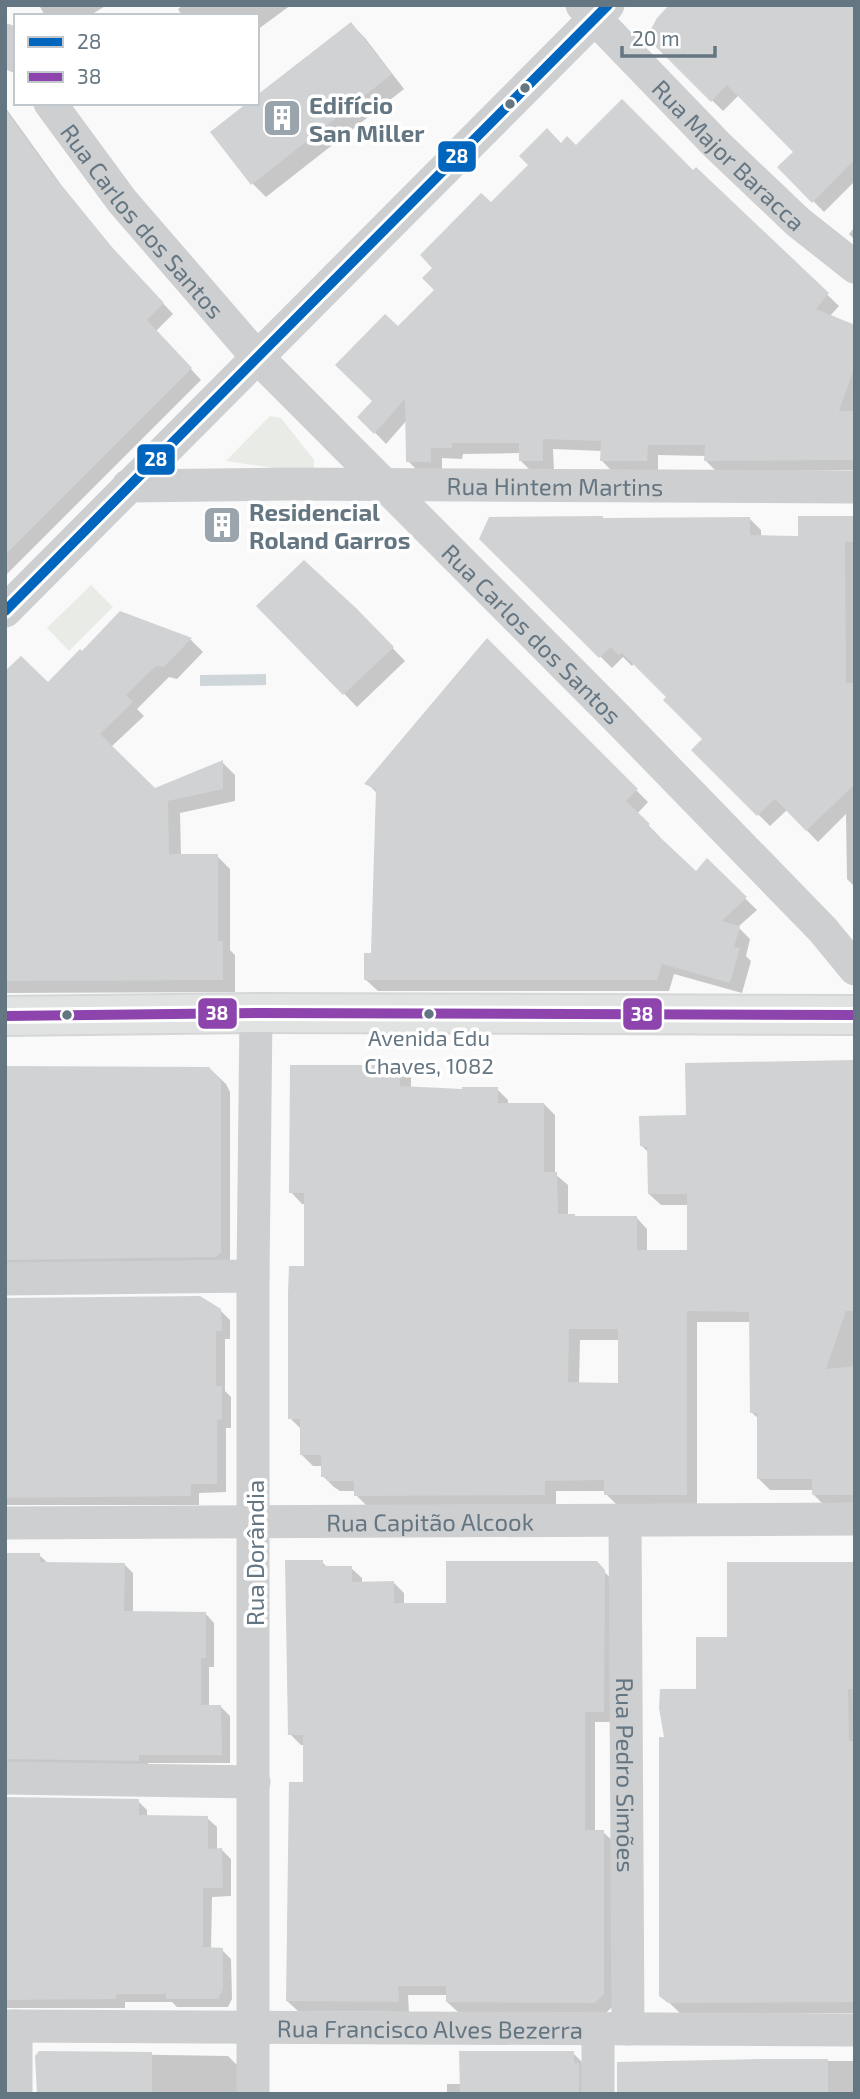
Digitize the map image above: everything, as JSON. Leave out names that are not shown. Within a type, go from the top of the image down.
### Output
[{"type":"main road","points":[[5,1016],[256,1013],[855,1015]]},
{"type":"street","name":"Rua Major Baracca","points":[[595,10],[717,145],[798,222],[855,267]]},
{"type":"street","points":[[5,611],[595,10]]},
{"type":"street","name":"Rua Carlos dos Santos","points":[[51,105],[122,201],[257,357],[625,725],[823,930],[855,969]]},
{"type":"street","name":"Rua Hintem Martins","points":[[128,486],[288,484],[855,487]]},
{"type":"street","name":"Rua Dorândia","points":[[253,2094],[253,1276],[256,1013]]},
{"type":"street","points":[[5,1279],[253,1276]]},
{"type":"street","name":"Rua Capitão Alcook","points":[[5,1523],[855,1519]]},
{"type":"street","name":"Rua Pedro Simões","points":[[598,2094],[613,2029],[625,1521]]},
{"type":"street","points":[[5,1778],[254,1782]]},
{"type":"street","points":[[11,2026],[16,2094]]},
{"type":"street","name":"Rua Francisco Alves Bezerra","points":[[11,2026],[855,2030]]},
{"type":"shaded area","points":[[270,416],[281,418],[314,460],[314,467],[308,473],[226,461]]},
{"type":"shaded area","points":[[91,585],[113,607],[69,651],[47,628]]},
{"type":"shaded area","points":[[266,674],[266,685],[200,686],[200,675]]},
{"type":"building","points":[[669,5],[855,5],[855,159],[812,203],[777,167],[793,152],[727,85],[711,102],[652,42],[650,31]]},
{"type":"building","name":"Edifício San Miller","points":[[351,22],[392,74],[251,185],[210,132],[244,105],[259,105],[259,93]]},
{"type":"building","points":[[622,99],[693,170],[696,167],[829,293],[816,309],[855,325],[855,366],[839,411],[855,411],[855,460],[704,461],[705,445],[648,445],[647,461],[600,461],[601,441],[543,439],[543,461],[519,461],[519,443],[452,443],[452,448],[431,448],[431,462],[406,462],[405,399],[374,434],[357,417],[372,401],[335,365],[385,314],[398,326],[434,290],[422,278],[432,268],[420,255],[481,193],[491,202],[528,165],[519,156],[547,128],[561,143],[567,136],[576,145]]},
{"type":"building","points":[[5,109],[52,174],[109,244],[164,303],[147,320],[192,368],[5,555]]},
{"type":"building","points":[[798,516],[855,516],[855,542],[845,542],[846,683],[855,683],[855,784],[806,831],[775,799],[757,816],[691,750],[702,739],[663,700],[666,697],[622,653],[619,655],[611,647],[599,658],[479,539],[489,517],[750,517],[750,535],[798,536]]},
{"type":"building","points":[[304,560],[394,647],[343,695],[256,606]]},
{"type":"building","points":[[120,611],[192,638],[164,667],[156,666],[126,695],[133,702],[100,734],[155,788],[223,760],[223,789],[168,801],[169,854],[218,854],[218,941],[223,941],[223,980],[5,981],[5,671],[21,656],[48,682]]},
{"type":"building","points":[[487,638],[638,789],[626,801],[650,824],[648,826],[696,871],[707,858],[747,897],[722,921],[740,926],[734,947],[740,948],[730,983],[662,964],[657,980],[364,980],[364,953],[371,953],[376,789],[364,784]]},
{"type":"building","points":[[855,1060],[855,1311],[846,1311],[826,1369],[855,1366],[855,1495],[812,1495],[812,1479],[757,1479],[757,1413],[750,1413],[749,1312],[687,1311],[687,1495],[604,1495],[604,1480],[545,1481],[545,1495],[354,1496],[354,1481],[327,1481],[327,1477],[321,1477],[321,1455],[300,1455],[300,1419],[288,1419],[289,1266],[304,1266],[304,1193],[289,1193],[290,1065],[400,1065],[400,1086],[462,1089],[498,1087],[498,1103],[544,1103],[544,1172],[557,1172],[558,1214],[637,1216],[637,1250],[687,1250],[687,1194],[648,1194],[647,1147],[640,1146],[639,1116],[686,1115],[685,1063]],"holes":[[[569,1329],[618,1329],[618,1383],[568,1382]]]},
{"type":"building","points":[[5,1066],[209,1067],[221,1081],[221,1252],[216,1257],[5,1260]]},
{"type":"building","points":[[200,1296],[221,1309],[222,1331],[216,1331],[216,1386],[222,1386],[222,1419],[217,1420],[217,1484],[191,1484],[191,1496],[5,1498],[5,1298]]},
{"type":"building","points":[[5,1553],[40,1553],[40,1562],[125,1563],[124,1611],[206,1612],[206,1658],[201,1658],[201,1705],[221,1705],[222,1755],[139,1755],[139,1761],[5,1759]]},
{"type":"building","points":[[285,1560],[323,1560],[323,1566],[352,1566],[352,1582],[394,1581],[394,1603],[446,1603],[446,1561],[597,1561],[605,1570],[604,1712],[585,1712],[585,1830],[604,1830],[604,1994],[595,2003],[446,2002],[446,1986],[398,1986],[399,2002],[286,2001],[289,1782],[303,1782],[303,1735],[288,1735]]},
{"type":"building","points":[[727,1562],[855,1562],[855,1689],[848,1689],[849,1741],[855,1741],[855,2002],[668,2003],[659,1996],[659,1737],[664,1737],[659,1708],[660,1689],[696,1689],[696,1637],[727,1637]]},
{"type":"building","points":[[5,1797],[139,1799],[139,1815],[208,1816],[208,1849],[222,1848],[223,1888],[203,1888],[203,1947],[223,1948],[223,1989],[218,1999],[166,1999],[166,1994],[116,1994],[116,1999],[5,2000]]},
{"type":"building","points":[[39,2051],[152,2052],[152,2094],[37,2094],[35,2056]]},
{"type":"building","points":[[459,2051],[574,2051],[574,2063],[579,2063],[579,2094],[460,2094]]},
{"type":"building","points":[[828,2059],[828,2094],[617,2094],[617,2062]]},
{"type":"transit line","name":"28","points":[[5,611],[608,5]]},
{"type":"transit line","name":"38","points":[[5,1016],[256,1013],[855,1015]]},
{"type":"place","name":"Edifício San Miller","points":[[282,118]]},
{"type":"place","name":"Residencial Roland Garros","points":[[222,525]]},
{"type":"place","name":"Avenida Edu Chaves, 1082","points":[[429,1014]]}]
